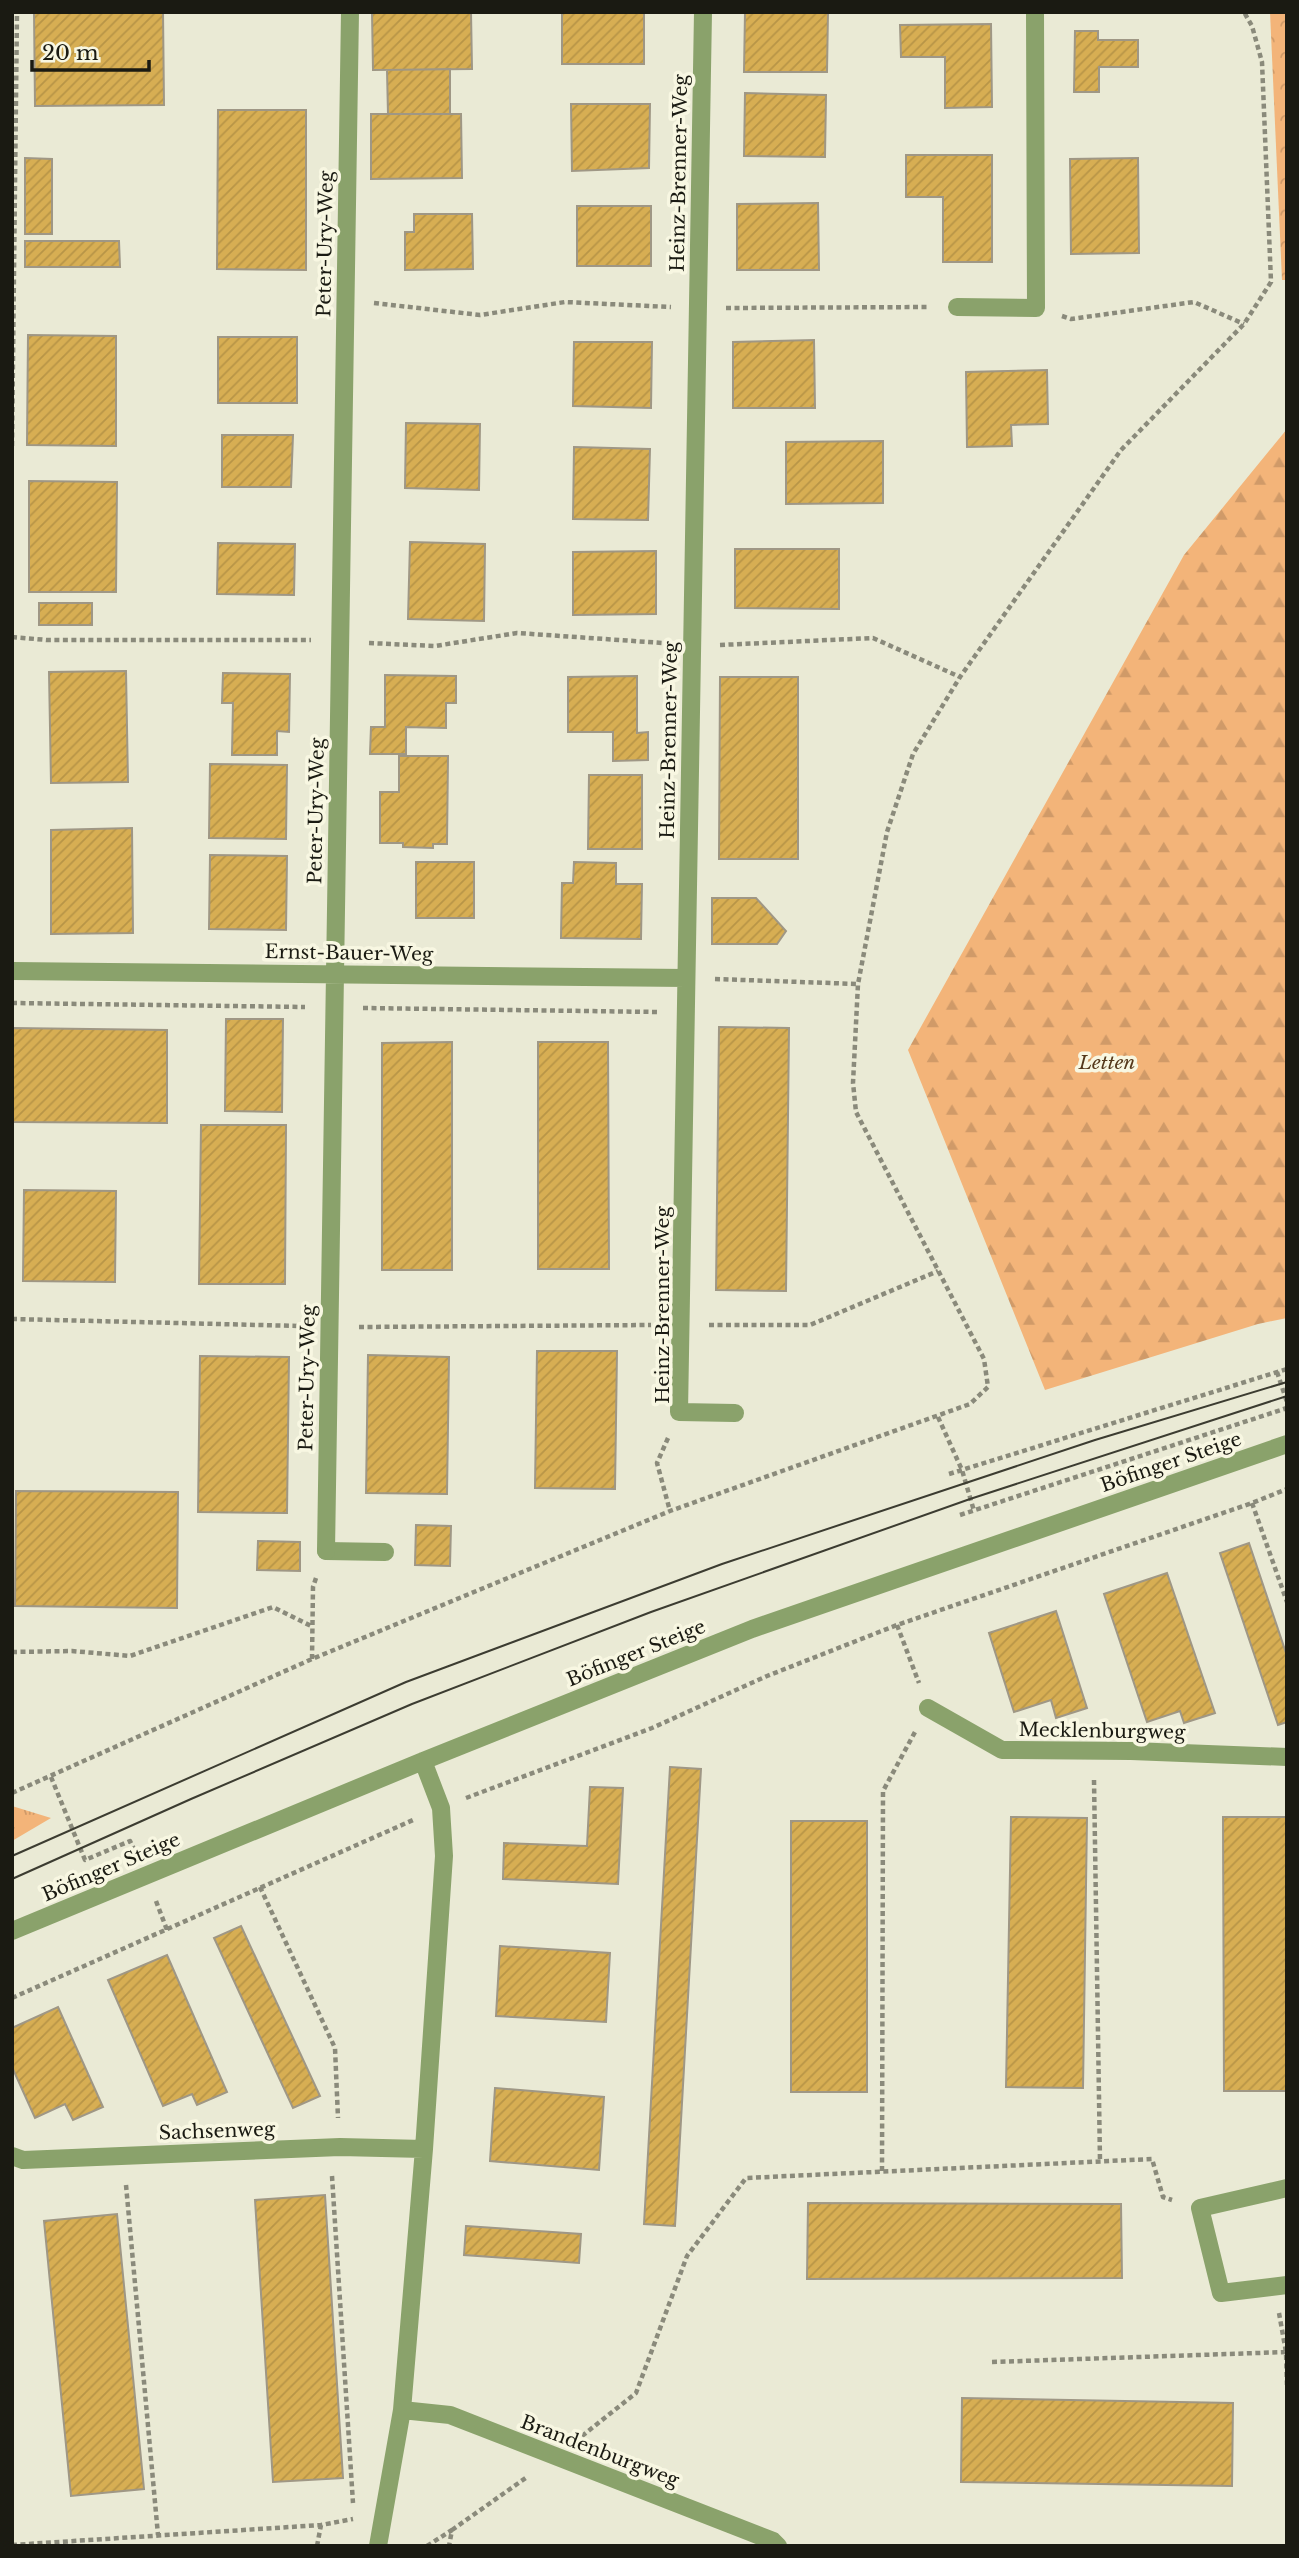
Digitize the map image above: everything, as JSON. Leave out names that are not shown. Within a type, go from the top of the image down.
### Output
[{"type":"street","name":"Peter-Ury-Weg","points":[[326,1551],[350,12]]},
{"type":"street","name":"Heinz-Brenner-Weg","points":[[703,12],[679,1412],[735,1413]]},
{"type":"street","points":[[957,307],[1036,308],[1035,12]]},
{"type":"street","name":"Ernst-Bauer-Weg","points":[[12,971],[686,978]]},
{"type":"street","name":"Böfinger Steige","points":[[12,1931],[752,1629],[1287,1444]]},
{"type":"street","points":[[326,1551],[385,1552]]},
{"type":"street","name":"Mecklenburgweg","points":[[928,1708],[1002,1750],[1287,1756]]},
{"type":"street","points":[[378,2546],[402,2410],[424,2149],[444,1857],[441,1808],[423,1761]]},
{"type":"street","name":"Sachsenweg","points":[[12,2156],[23,2160],[335,2147],[424,2149]]},
{"type":"street","points":[[1281,2286],[1221,2293],[1200,2208],[1287,2188]]},
{"type":"street","name":"Brandenburgweg","points":[[402,2410],[450,2415],[773,2541],[778,2546]]},
{"type":"path","points":[[12,446],[17,12]]},
{"type":"path","points":[[12,1793],[312,1659],[670,1511],[970,1404],[988,1387],[984,1359],[856,1112],[853,1083],[858,984],[887,832],[914,754],[960,677],[1121,450],[1244,324],[1270,282],[1262,62],[1252,26],[1244,12]]},
{"type":"path","points":[[345,299],[480,315],[565,302],[698,308],[957,307]]},
{"type":"path","points":[[1036,308],[1071,319],[1194,302],[1244,324]]},
{"type":"path","points":[[12,637],[47,640],[279,639],[435,646],[517,633],[631,639],[692,646],[873,638],[960,677]]},
{"type":"path","points":[[686,978],[858,984]]},
{"type":"path","points":[[681,1324],[810,1325],[938,1271]]},
{"type":"path","points":[[949,1475],[1287,1370]]},
{"type":"path","points":[[1277,1372],[1287,1402]]},
{"type":"path","points":[[960,1515],[1287,1408]]},
{"type":"path","points":[[670,1511],[657,1463],[679,1412]]},
{"type":"path","points":[[938,1417],[962,1470],[974,1511]]},
{"type":"path","points":[[12,1998],[441,1808],[652,1728],[767,1676],[897,1625],[1287,1489]]},
{"type":"path","points":[[1252,1503],[1287,1602]]},
{"type":"path","points":[[312,1659],[313,1587],[326,1551]]},
{"type":"path","points":[[12,1652],[72,1651],[130,1656],[273,1607],[313,1627]]},
{"type":"path","points":[[882,2171],[883,1791],[928,1708],[897,1625]]},
{"type":"path","points":[[1094,1751],[1100,2161]]},
{"type":"path","points":[[51,1777],[85,1860],[130,1841],[167,1930]]},
{"type":"path","points":[[260,1887],[335,2049],[335,2147],[354,2505]]},
{"type":"path","points":[[124,2156],[158,2535]]},
{"type":"path","points":[[427,2546],[555,2457],[636,2393],[687,2256],[746,2178],[1152,2159],[1163,2197],[1200,2208]]},
{"type":"path","points":[[1281,2286],[1287,2385]]},
{"type":"path","points":[[992,2362],[1287,2352]]},
{"type":"path","points":[[12,2545],[321,2525],[386,2512]]},
{"type":"path","points":[[317,2546],[321,2525]]},
{"type":"path","points":[[449,2546],[452,2530]]},
{"type":"green space","points":[[1270,12],[1287,12],[1287,280],[1282,280]]},
{"type":"green space","name":"Letten","points":[[1287,429],[1287,1318],[1258,1324],[1045,1390],[908,1050],[1184,555]]},
{"type":"green space","points":[[12,1806],[51,1818],[12,1841]]},
{"type":"building","points":[[34,12],[163,12],[164,105],[35,106]]},
{"type":"building","points":[[372,12],[471,12],[472,69],[373,70]]},
{"type":"building","points":[[562,12],[644,12],[644,64],[562,64]]},
{"type":"building","points":[[745,12],[828,12],[827,72],[744,72]]},
{"type":"building","points":[[991,24],[992,107],[945,108],[945,57],[901,57],[900,25]]},
{"type":"building","points":[[1075,31],[1098,31],[1098,40],[1138,40],[1138,67],[1099,67],[1099,92],[1074,92]]},
{"type":"building","points":[[450,69],[450,114],[388,114],[387,70]]},
{"type":"building","points":[[745,93],[826,95],[825,157],[744,156]]},
{"type":"building","points":[[571,104],[650,104],[649,168],[572,171]]},
{"type":"building","points":[[218,110],[306,110],[306,270],[217,269]]},
{"type":"building","points":[[371,114],[461,114],[462,178],[371,179]]},
{"type":"building","points":[[906,155],[992,155],[992,262],[943,262],[943,197],[906,197]]},
{"type":"building","points":[[25,158],[52,159],[52,234],[25,234]]},
{"type":"building","points":[[1138,158],[1139,253],[1071,254],[1070,159]]},
{"type":"building","points":[[818,203],[819,270],[737,270],[737,204]]},
{"type":"building","points":[[577,206],[651,206],[651,266],[577,266]]},
{"type":"building","points":[[414,214],[472,214],[473,269],[405,270],[405,232],[414,232]]},
{"type":"building","points":[[25,241],[119,241],[120,267],[25,267]]},
{"type":"building","points":[[28,335],[116,336],[116,446],[27,445]]},
{"type":"building","points":[[218,337],[297,337],[297,403],[218,403]]},
{"type":"building","points":[[814,340],[815,408],[733,408],[733,342]]},
{"type":"building","points":[[574,342],[652,342],[651,408],[573,406]]},
{"type":"building","points":[[1047,370],[1048,424],[1011,425],[1012,446],[967,447],[966,372]]},
{"type":"building","points":[[406,423],[480,424],[479,490],[405,488]]},
{"type":"building","points":[[222,435],[293,435],[291,487],[222,487]]},
{"type":"building","points":[[883,441],[883,503],[786,504],[786,442]]},
{"type":"building","points":[[574,447],[650,449],[648,520],[573,519]]},
{"type":"building","points":[[29,481],[117,482],[116,592],[29,592]]},
{"type":"building","points":[[410,542],[485,544],[484,621],[408,619]]},
{"type":"building","points":[[218,543],[295,544],[294,595],[217,594]]},
{"type":"building","points":[[735,549],[839,549],[839,609],[735,608]]},
{"type":"building","points":[[656,551],[656,614],[573,615],[573,552]]},
{"type":"building","points":[[39,603],[92,603],[92,625],[39,625]]},
{"type":"building","points":[[126,671],[128,782],[51,783],[49,672]]},
{"type":"building","points":[[223,673],[290,674],[289,732],[277,731],[277,755],[232,755],[233,703],[222,703]]},
{"type":"building","points":[[385,675],[456,676],[456,703],[446,703],[446,728],[406,727],[406,754],[370,754],[371,727],[385,727]]},
{"type":"building","points":[[637,676],[637,733],[648,732],[648,760],[613,761],[613,732],[568,732],[568,677]]},
{"type":"building","points":[[720,677],[798,677],[798,859],[719,859]]},
{"type":"building","points":[[399,756],[448,756],[447,844],[433,844],[433,848],[403,847],[403,843],[380,843],[380,792],[399,792]]},
{"type":"building","points":[[210,764],[287,765],[286,839],[209,838]]},
{"type":"building","points":[[589,775],[642,775],[642,849],[588,849]]},
{"type":"building","points":[[132,828],[133,933],[51,934],[51,830]]},
{"type":"building","points":[[210,855],[287,856],[286,930],[209,929]]},
{"type":"building","points":[[416,862],[474,862],[474,918],[416,918]]},
{"type":"building","points":[[574,862],[616,863],[616,884],[642,884],[641,939],[561,938],[562,883],[573,883]]},
{"type":"building","points":[[712,898],[756,898],[786,931],[777,944],[712,944]]},
{"type":"building","points":[[226,1019],[283,1019],[282,1112],[225,1111]]},
{"type":"building","points":[[719,1027],[789,1028],[786,1291],[716,1290]]},
{"type":"building","points":[[12,1028],[167,1030],[167,1123],[12,1122]]},
{"type":"building","points":[[452,1042],[452,1270],[382,1270],[382,1043]]},
{"type":"building","points":[[538,1042],[608,1042],[609,1269],[538,1269]]},
{"type":"building","points":[[201,1125],[286,1125],[285,1284],[199,1284]]},
{"type":"building","points":[[24,1190],[116,1191],[115,1282],[23,1281]]},
{"type":"building","points":[[537,1351],[617,1351],[615,1489],[535,1488]]},
{"type":"building","points":[[368,1355],[449,1357],[447,1494],[366,1493]]},
{"type":"building","points":[[200,1356],[289,1357],[287,1513],[198,1512]]},
{"type":"building","points":[[16,1491],[178,1492],[177,1608],[15,1606]]},
{"type":"building","points":[[416,1525],[451,1526],[450,1566],[415,1565]]},
{"type":"building","points":[[258,1541],[300,1542],[300,1571],[257,1570]]},
{"type":"building","points":[[1249,1543],[1287,1656],[1287,1722],[1278,1725],[1220,1553]]},
{"type":"building","points":[[1167,1573],[1215,1713],[1184,1723],[1180,1711],[1147,1722],[1104,1594]]},
{"type":"building","points":[[1056,1611],[1087,1708],[1056,1718],[1051,1700],[1014,1712],[989,1633]]},
{"type":"building","points":[[670,1767],[701,1769],[675,2226],[644,2224]]},
{"type":"building","points":[[590,1787],[623,1788],[618,1884],[503,1879],[504,1843],[587,1846]]},
{"type":"building","points":[[1011,1817],[1087,1818],[1083,2088],[1006,2087]]},
{"type":"building","points":[[1223,1817],[1287,1817],[1287,2091],[1224,2091]]},
{"type":"building","points":[[791,1821],[867,1821],[867,2092],[791,2092]]},
{"type":"building","points":[[241,1926],[320,2096],[293,2108],[214,1938]]},
{"type":"building","points":[[500,1946],[610,1953],[606,2022],[496,2016]]},
{"type":"building","points":[[167,1955],[227,2092],[197,2105],[192,2094],[163,2106],[108,1980]]},
{"type":"building","points":[[58,2007],[103,2107],[73,2120],[65,2104],[35,2118],[12,2067],[12,2028]]},
{"type":"building","points":[[495,2088],[604,2097],[599,2170],[490,2161]]},
{"type":"building","points":[[325,2195],[343,2478],[273,2482],[255,2200]]},
{"type":"building","points":[[808,2203],[1121,2204],[1122,2278],[807,2279]]},
{"type":"building","points":[[117,2214],[144,2489],[71,2496],[44,2221]]},
{"type":"building","points":[[466,2226],[581,2234],[579,2263],[464,2255]]},
{"type":"building","points":[[962,2398],[1233,2403],[1232,2486],[961,2482]]},
{"type":"tram line","points":[[12,1856],[406,1682],[722,1564],[1095,1440],[1287,1382]]},
{"type":"tram line","points":[[12,1879],[412,1704],[651,1612],[970,1499],[1287,1396]]}]
